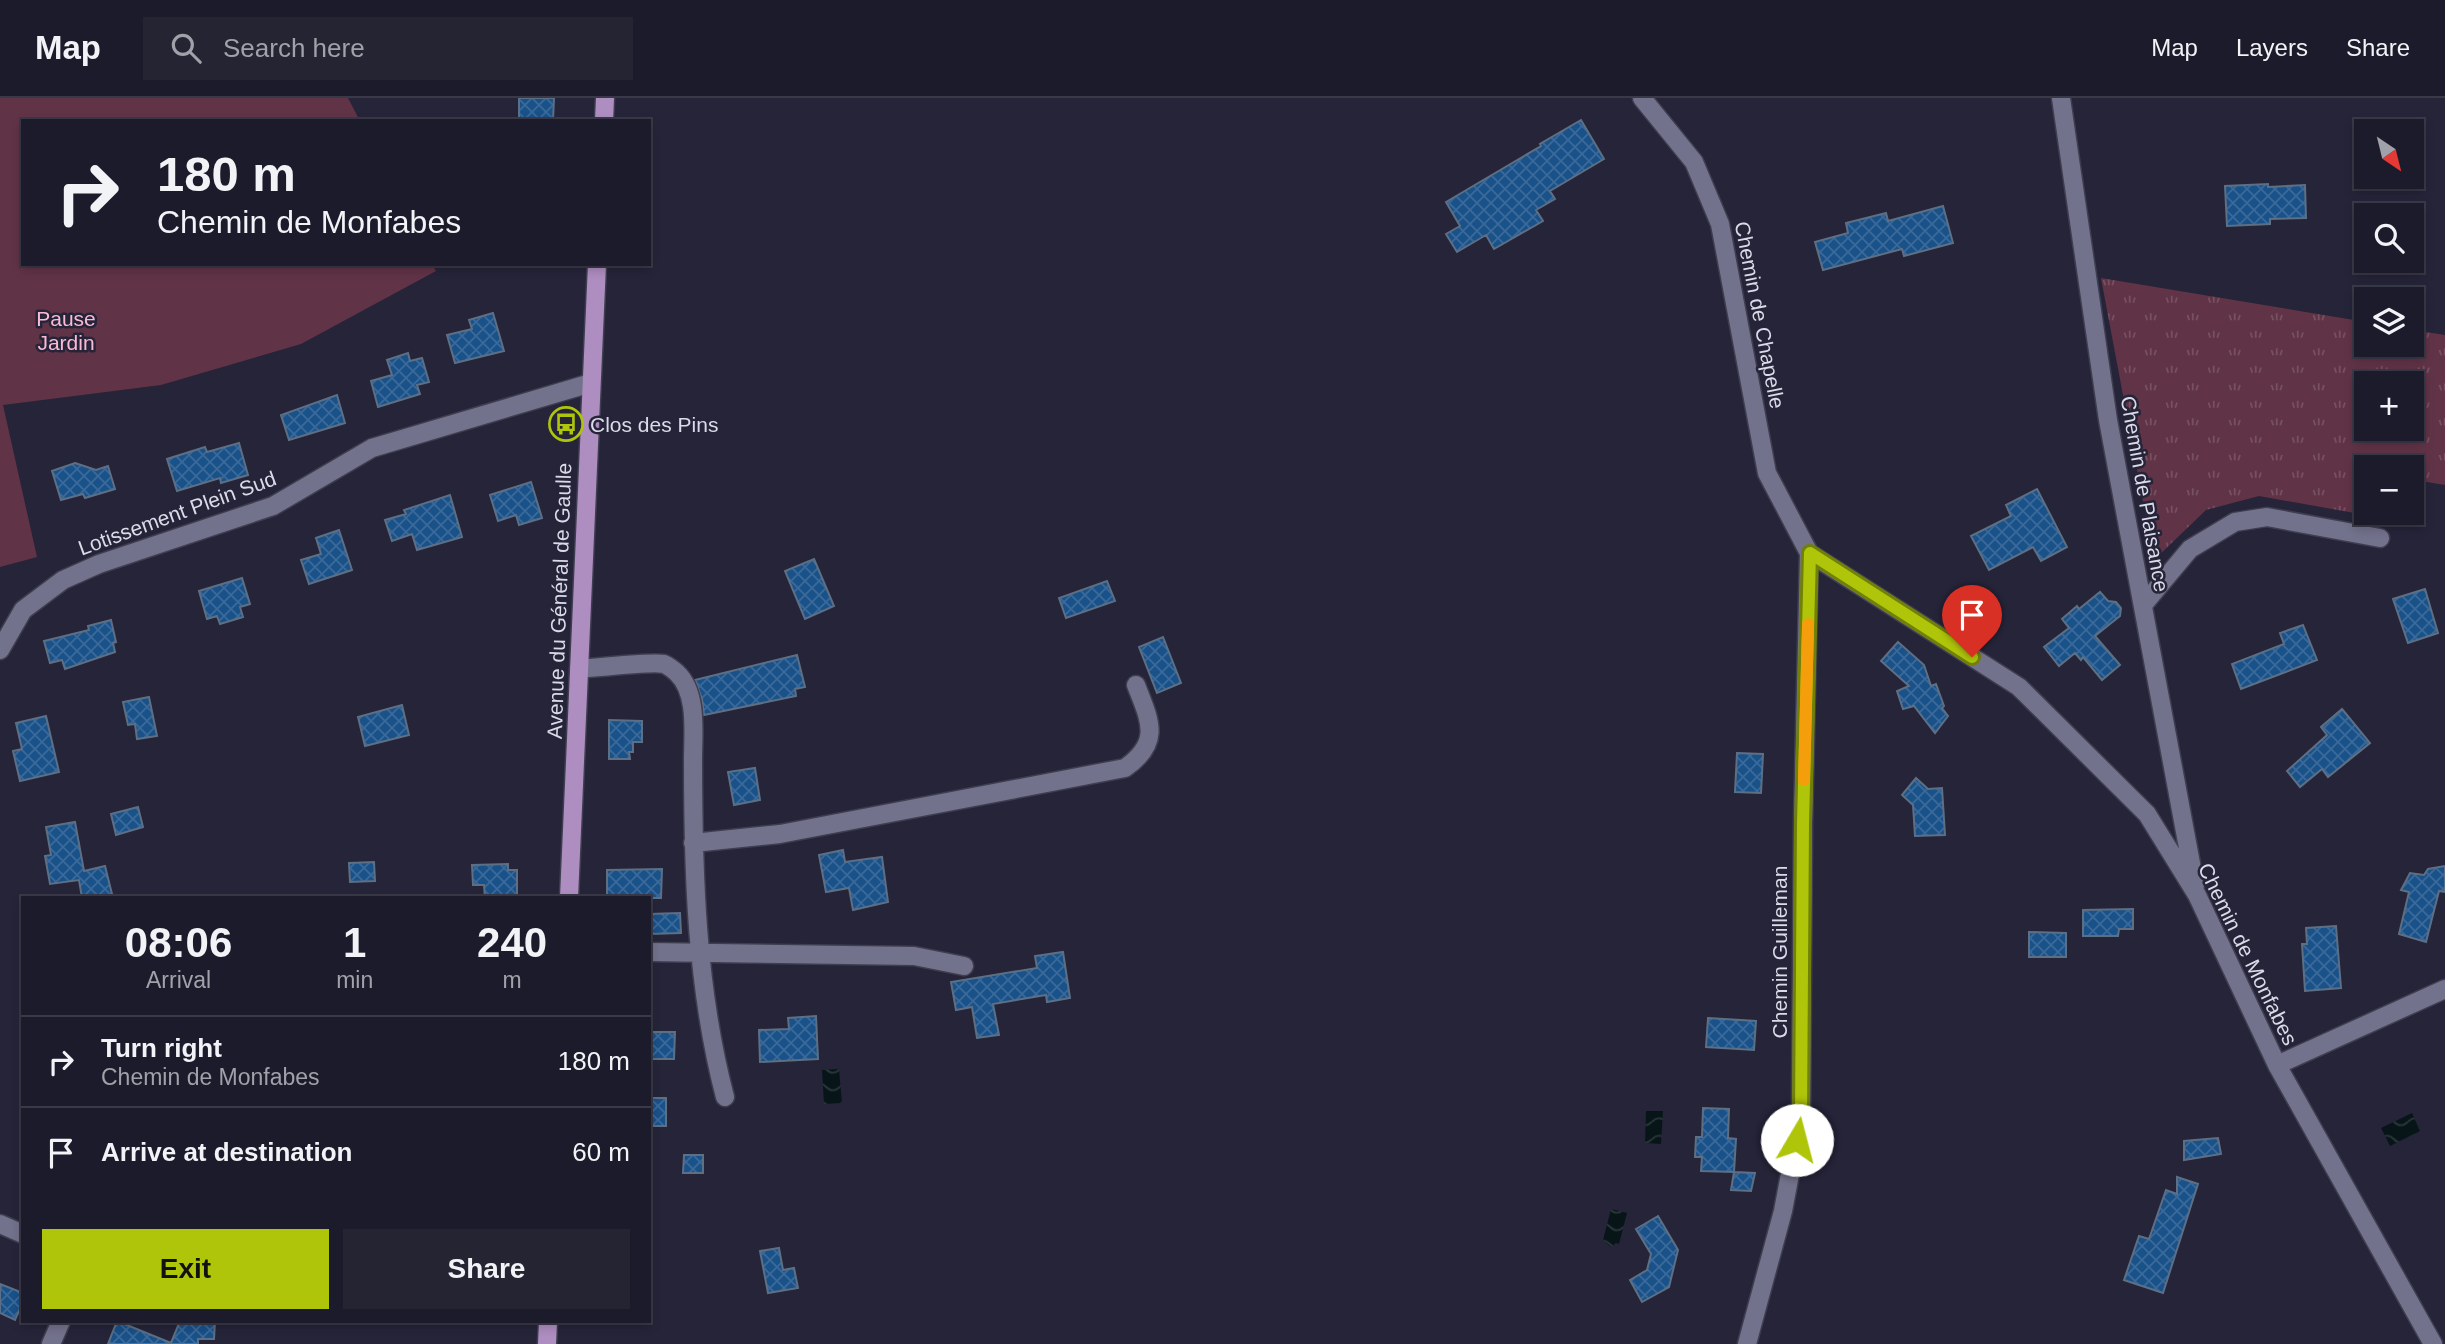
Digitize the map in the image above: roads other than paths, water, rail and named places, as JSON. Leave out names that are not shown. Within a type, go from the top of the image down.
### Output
[{"type":"main road","points":[[604,119],[605,98]]},
{"type":"main road","name":"Avenue du Général de Gaulle","points":[[569,896],[597,266]]},
{"type":"main road","points":[[547,1344],[548,1323]]},
{"type":"street","name":"Chemin de Chapelle","points":[[1642,98],[1695,162],[1720,224],[1767,473],[1810,553]]},
{"type":"street","name":"Chemin de Plaisance","points":[[2061,98],[2108,420],[2197,895]]},
{"type":"street","name":"Lotissement Plein Sud","points":[[0,650],[23,610],[63,580],[99,564],[273,506],[372,448],[591,383]]},
{"type":"street","points":[[2143,605],[2190,549],[2235,522],[2267,517],[2380,538]]},
{"type":"street","name":"Chemin de Monfabes","points":[[1810,553],[2019,687],[2147,814],[2197,895],[2277,1065],[2433,1344]]},
{"type":"street","name":"Chemin Guilleman","points":[[1747,1344],[1783,1211],[1801,1116],[1803,823],[1810,553]]},
{"type":"street","points":[[579,669],[663,664],[678,674],[688,692],[693,714],[693,843],[700,952],[715,1057],[725,1097]]},
{"type":"street","points":[[693,843],[780,834],[1125,768],[1140,757],[1150,738],[1150,721],[1136,685]]},
{"type":"street","points":[[651,952],[914,956],[964,966]]},
{"type":"street","points":[[2277,1065],[2445,989]]},
{"type":"street","points":[[0,1224],[21,1233]]},
{"type":"street","points":[[51,1344],[60,1323]]},
{"type":"water","points":[[839,1069],[842,1103],[824,1104],[822,1070]]},
{"type":"water","points":[[1646,1111],[1663,1111],[1661,1144],[1645,1143]]},
{"type":"water","points":[[2412,1113],[2420,1131],[2390,1146],[2381,1128]]},
{"type":"water","points":[[1611,1209],[1627,1213],[1619,1244],[1611,1247],[1603,1240]]},
{"type":"place","name":"Clos des Pins","points":[[566,424]]},
{"type":"park label","name":"Pause Jardin","points":[[66,330]]}]
